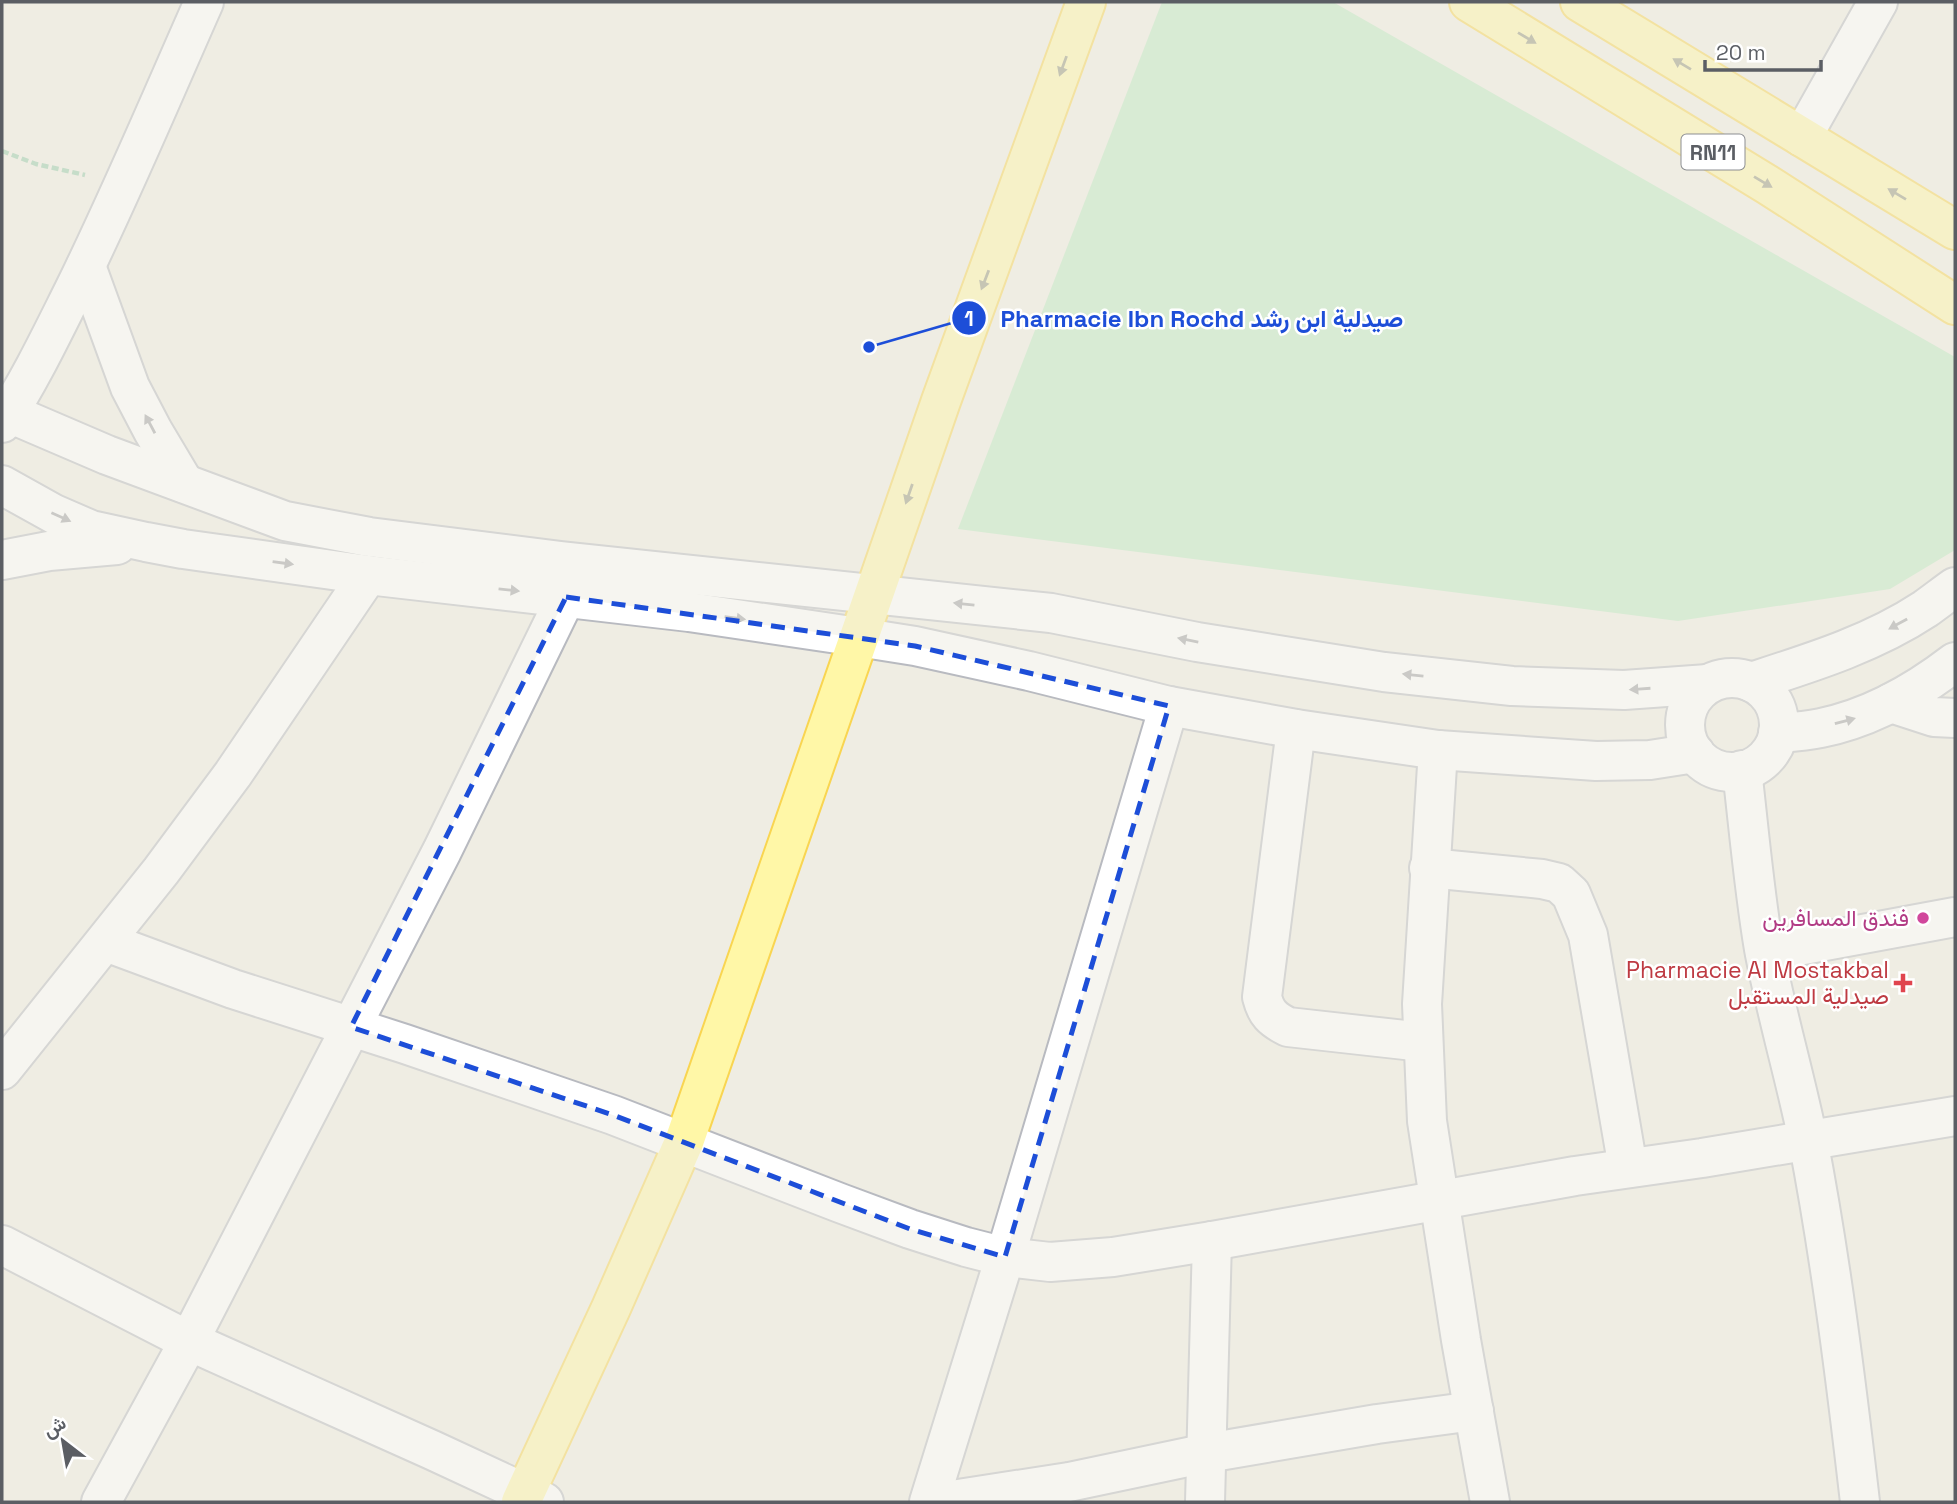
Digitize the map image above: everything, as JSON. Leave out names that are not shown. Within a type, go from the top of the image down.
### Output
[{"type":"main road","points":[[530,1499],[684,1142],[873,594],[1086,2]]},
{"type":"main road","name":"RN11","points":[[1469,2],[1768,185],[1955,305]]},
{"type":"main road","name":"RN11","points":[[1580,2],[1955,230]]},
{"type":"street","points":[[204,2],[86,266],[5,418],[285,521],[369,537],[561,561],[1051,613],[1197,642],[1397,674],[1512,686],[1624,690],[1708,684],[1736,678],[1751,682],[1764,691],[1774,703],[1778,718],[1778,733],[1774,746],[1766,757],[1755,765],[1742,771],[1729,772],[1704,763],[1695,753],[1688,740],[1685,724],[1688,709],[1696,695],[1708,684]]},
{"type":"street","points":[[1802,137],[1878,2]]},
{"type":"street","points":[[86,266],[130,387],[184,483]]},
{"type":"street","points":[[2,485],[54,514],[91,530],[183,549],[368,575],[690,612],[915,646],[1169,706],[1296,729],[1438,750],[1596,761],[1650,760],[1695,753]]},
{"type":"street","points":[[2,560],[49,551],[146,542]]},
{"type":"street","points":[[2,1070],[106,942],[233,774],[368,575]]},
{"type":"street","points":[[1751,682],[1823,658],[1882,633],[1924,610],[1955,587]]},
{"type":"street","points":[[102,1502],[189,1341],[442,852],[566,597]]},
{"type":"street","points":[[1778,733],[1821,728],[1857,718],[1891,703],[1934,678],[1955,662]]},
{"type":"street","points":[[1891,703],[1934,717],[1955,718]]},
{"type":"street","points":[[929,1502],[1169,706]]},
{"type":"street","points":[[1296,729],[1262,997],[1265,1009],[1276,1021],[1288,1027],[1423,1042]]},
{"type":"street","points":[[1438,750],[1422,1003],[1427,1121],[1461,1340],[1490,1502]]},
{"type":"street","points":[[1742,771],[1755,895],[1765,952],[1808,1140],[1838,1322],[1860,1502]]},
{"type":"street","points":[[1429,868],[1542,879],[1559,883],[1571,894],[1588,935],[1628,1168]]},
{"type":"street","points":[[1765,952],[1955,917]]},
{"type":"street","points":[[106,942],[233,989],[613,1115],[839,1203],[966,1247],[1005,1257],[1050,1262],[1113,1257],[1574,1176],[1955,1116]]},
{"type":"street","points":[[1205,1502],[1212,1241]]},
{"type":"street","points":[[2,1245],[189,1341],[530,1499]]},
{"type":"street","points":[[939,1502],[1069,1482],[1377,1424],[1474,1410]]},
{"type":"path","points":[[2,151],[36,164],[124,183]]},
{"type":"highlighted area","points":[[566,597],[915,646],[1169,706],[1005,1257],[910,1229],[613,1115],[351,1027]]},
{"type":"green space","points":[[1162,2],[1333,2],[1955,357],[1955,550],[1890,589],[1678,621],[958,529]]},
{"type":"place","name":"Pharmacie Ibn Rochd صيدلية ابن رشد","points":[[869,347]]},
{"type":"place","name":"فندق المسافرين","points":[[1923,918]]},
{"type":"place","name":"Pharmacie Al Mostakbal صيدلية المستقبل","points":[[1903,983]]}]
